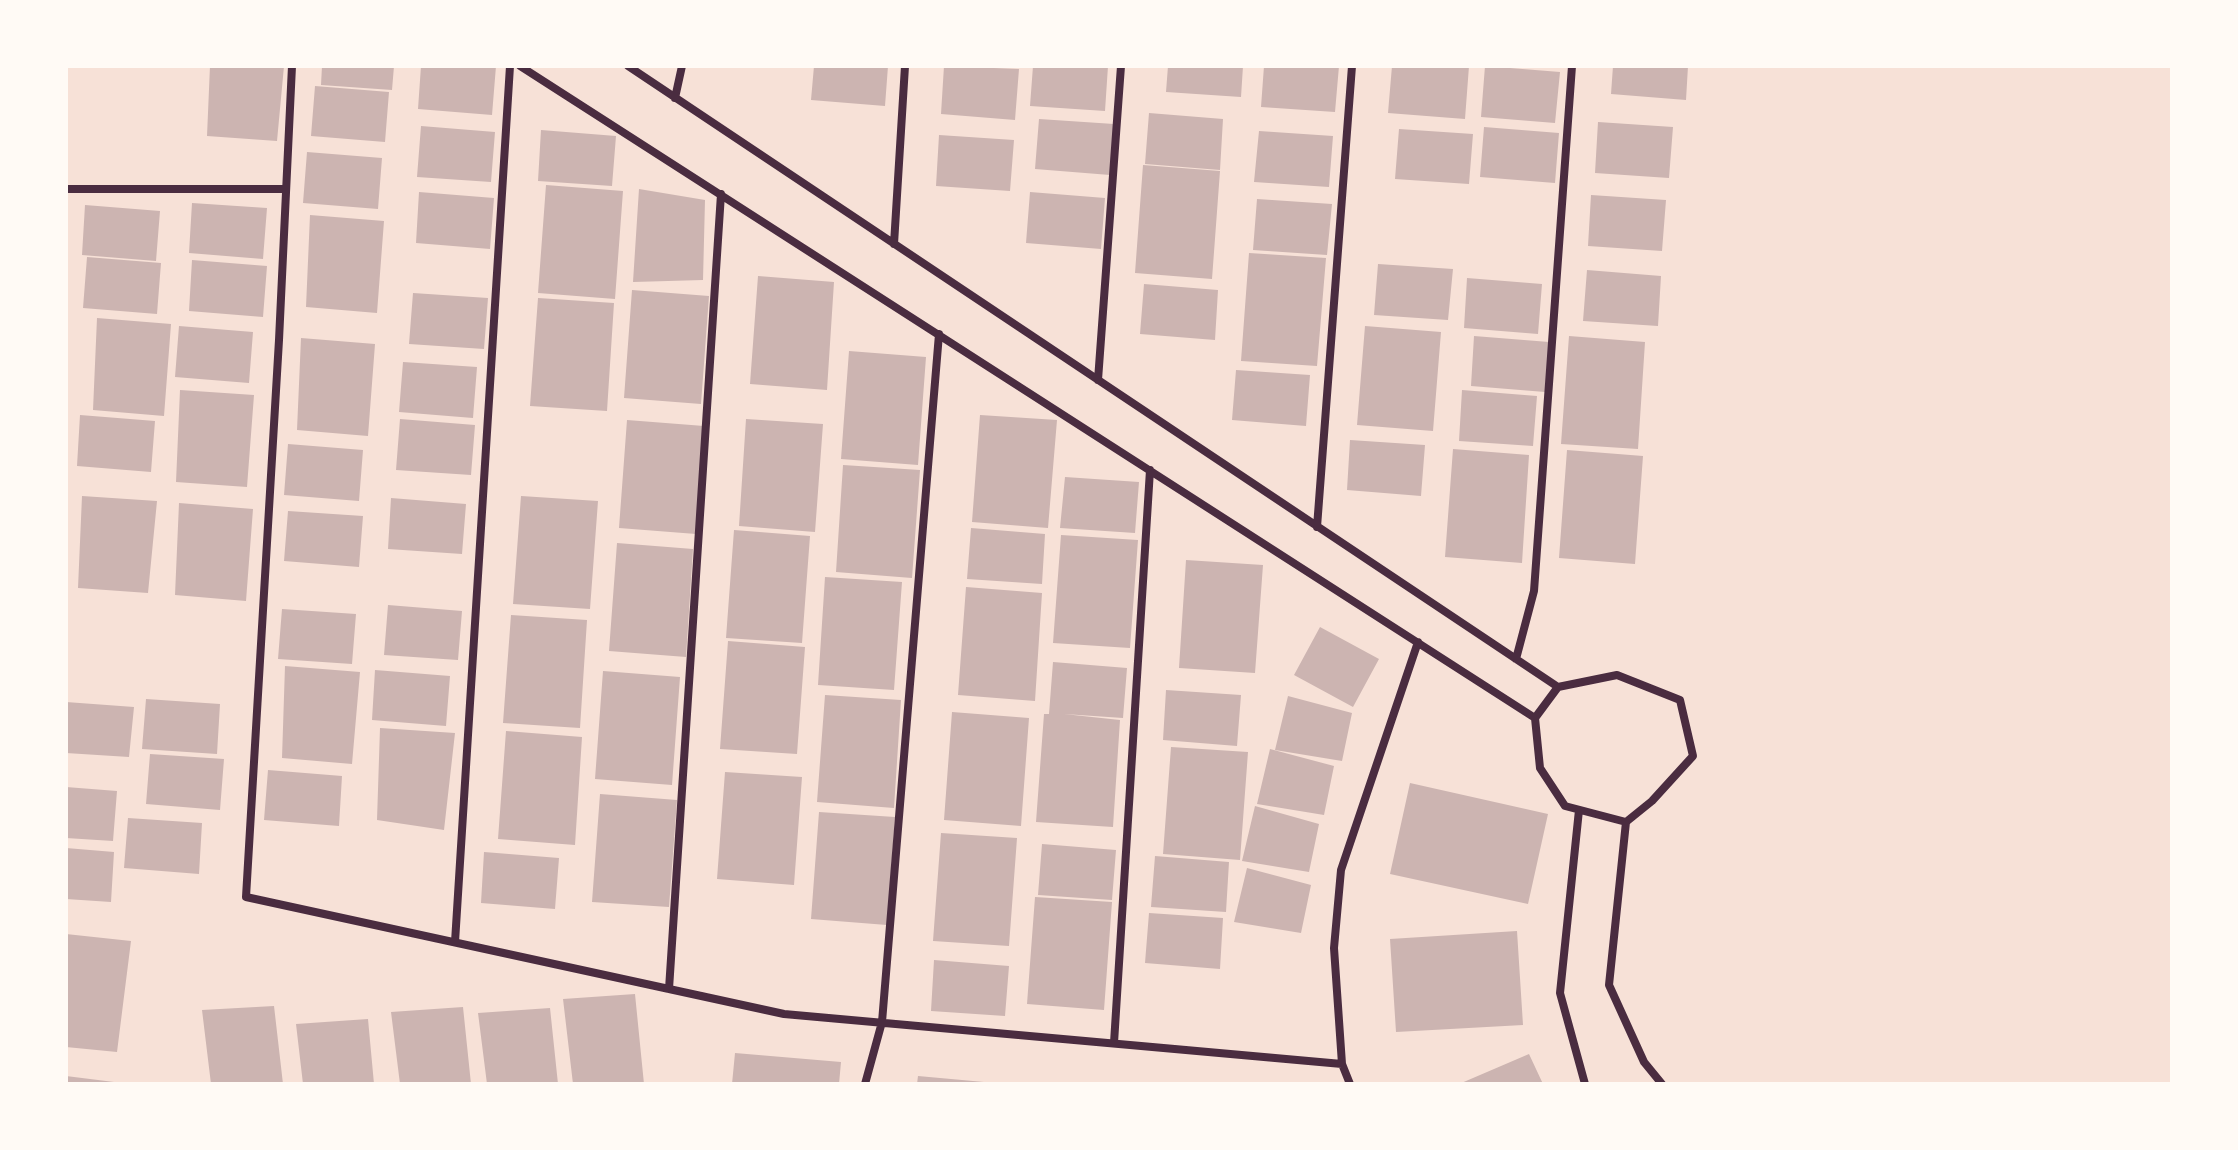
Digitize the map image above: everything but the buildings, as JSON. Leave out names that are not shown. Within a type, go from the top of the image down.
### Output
[{"type":"street","points":[[292,66],[246,897],[784,1014],[1342,1064]]},
{"type":"street","points":[[455,942],[510,66]]},
{"type":"street","points":[[520,66],[1535,718]]},
{"type":"street","points":[[628,66],[1558,687]]},
{"type":"street","points":[[675,98],[682,66]]},
{"type":"street","points":[[894,244],[905,66]]},
{"type":"street","points":[[1098,380],[1121,66]]},
{"type":"street","points":[[1317,527],[1352,66]]},
{"type":"street","points":[[1516,659],[1534,591],[1572,66]]},
{"type":"street","points":[[66,189],[286,189]]},
{"type":"street","points":[[669,989],[721,194]]},
{"type":"street","points":[[865,1084],[882,1022],[939,334]]},
{"type":"street","points":[[1114,1043],[1150,470]]},
{"type":"street","points":[[1350,1084],[1342,1064],[1334,948],[1341,870],[1418,642]]},
{"type":"street","points":[[1626,822],[1565,806],[1540,768],[1535,718],[1558,687],[1617,675],[1680,700],[1693,756],[1652,801],[1626,822],[1609,985],[1644,1062],[1662,1084]]},
{"type":"street","points":[[1579,810],[1560,993],[1585,1084]]}]
